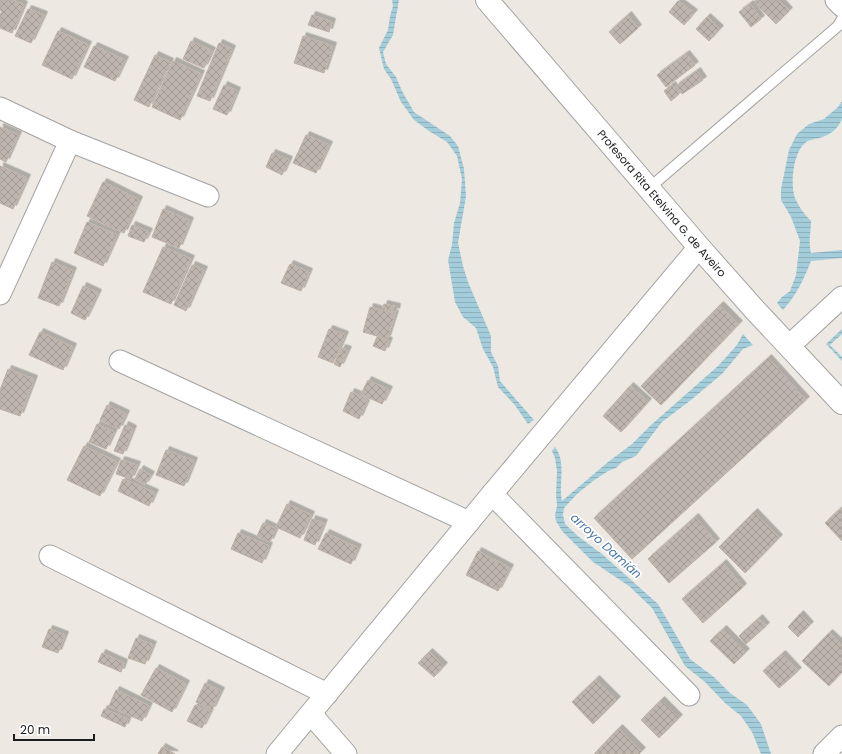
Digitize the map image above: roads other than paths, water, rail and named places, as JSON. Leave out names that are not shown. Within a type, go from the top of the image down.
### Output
[{"type":"street","name":"Profesora Rita Etelvina G. de Aveiro","points":[[487,0],[699,247],[754,309],[842,403]]},
{"type":"street","points":[[836,0],[842,6]]},
{"type":"street","points":[[0,108],[70,141],[208,196]]},
{"type":"street","points":[[0,294],[70,141]]},
{"type":"street","points":[[277,754],[699,247]]},
{"type":"street","points":[[784,341],[842,297]]},
{"type":"street","points":[[120,360],[469,522]]},
{"type":"street","points":[[492,494],[689,695]]},
{"type":"street","points":[[50,556],[327,694]]},
{"type":"street","points":[[311,714],[346,754]]},
{"type":"street","points":[[824,754],[842,736]]},
{"type":"lane","points":[[648,188],[838,26],[842,19]]},
{"type":"water","points":[[392,0],[399,0],[393,35],[383,52],[386,64],[396,77],[414,112],[450,136],[458,146],[464,169],[466,196],[458,243],[463,266],[468,282],[491,336],[491,352],[498,366],[500,381],[534,420],[528,424],[514,404],[498,387],[493,367],[483,349],[476,328],[463,317],[455,302],[448,260],[452,245],[454,223],[460,203],[462,179],[457,156],[447,142],[414,120],[401,102],[391,79],[384,69],[379,48],[388,30],[393,6]]},
{"type":"water","points":[[842,101],[842,119],[836,129],[826,136],[808,141],[801,148],[795,161],[793,185],[795,198],[806,216],[811,221],[811,253],[842,250],[842,258],[811,261],[799,287],[783,310],[777,303],[790,291],[796,275],[800,241],[791,217],[781,200],[781,189],[789,150],[797,134],[809,124],[824,119],[838,107]]},
{"type":"water","points":[[842,329],[842,334],[830,345],[842,357],[842,361],[826,344]]},
{"type":"water","points":[[743,334],[753,345],[743,349],[722,374],[662,422],[636,456],[622,462],[616,468],[608,471],[577,494],[564,508],[563,515],[565,524],[579,537],[602,554],[658,604],[690,659],[714,677],[730,693],[747,705],[761,724],[771,754],[761,754],[752,732],[741,716],[725,703],[705,682],[685,666],[652,608],[629,586],[593,562],[562,531],[556,521],[555,515],[557,506],[557,471],[555,458],[552,451],[555,447],[561,460],[562,501],[632,444],[651,425],[718,366],[737,345]]},
{"type":"water label","name":"arroyo Damián","points":[[606,546]]}]
